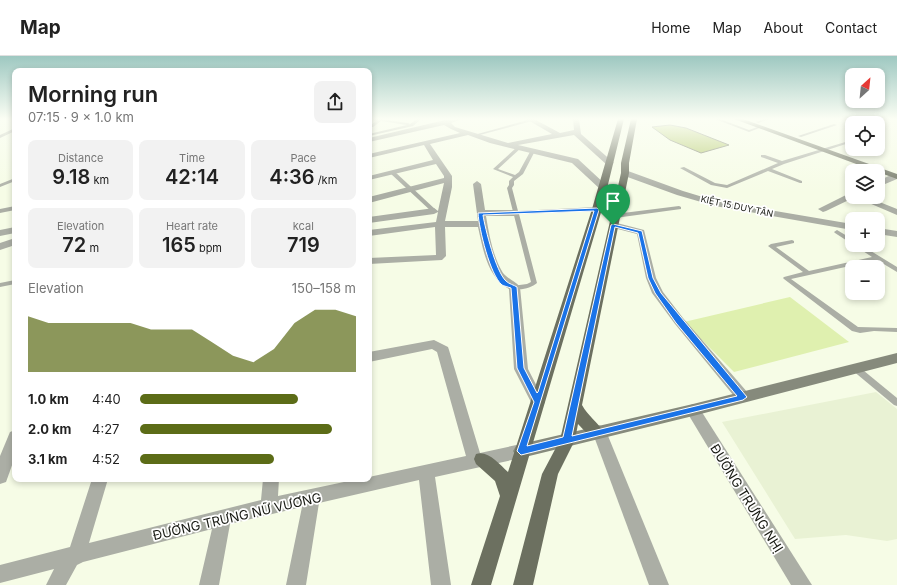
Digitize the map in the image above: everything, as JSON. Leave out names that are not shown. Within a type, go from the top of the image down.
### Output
[{"type":"main road","points":[[481,585],[521,451],[538,402],[597,210],[615,144]]},
{"type":"main road","points":[[523,585],[550,474],[566,440],[629,144]]},
{"type":"main road","points":[[813,144],[897,175]]},
{"type":"main road","points":[[817,144],[826,148]]},
{"type":"main road","name":"ĐƯỜNG TRƯNG NỮ VƯƠNG","points":[[521,451],[693,410],[897,358]]},
{"type":"main road","points":[[574,405],[582,419],[598,432]]},
{"type":"main road","points":[[479,460],[502,477],[508,495]]},
{"type":"street","points":[[372,154],[426,144],[448,176],[440,224],[441,256],[438,258],[372,261]]},
{"type":"street","points":[[505,144],[575,161],[603,187]]},
{"type":"street","points":[[509,145],[515,144]]},
{"type":"street","points":[[542,153],[546,144]]},
{"type":"street","points":[[587,144],[610,163]]},
{"type":"street","points":[[372,177],[438,161]]},
{"type":"street","name":"KIỆT 15 DUY TÂN","points":[[624,173],[715,203],[845,226]]},
{"type":"street","points":[[885,181],[897,175]]},
{"type":"street","points":[[372,199],[448,179]]},
{"type":"street","points":[[477,184],[482,224],[497,272],[504,283],[514,287],[521,368],[538,402]]},
{"type":"street","points":[[823,209],[845,198]]},
{"type":"street","points":[[877,204],[897,212]]},
{"type":"street","points":[[372,220],[434,211]]},
{"type":"street","points":[[480,213],[516,213]]},
{"type":"street","points":[[614,221],[641,232],[650,278],[658,293],[679,321],[743,397]]},
{"type":"street","points":[[372,233],[440,224],[482,224]]},
{"type":"street","points":[[0,233],[12,231]]},
{"type":"street","points":[[885,234],[896,239]]},
{"type":"street","points":[[0,248],[12,242]]},
{"type":"street","points":[[372,356],[434,344],[440,346],[443,350],[479,460]]},
{"type":"street","name":"ĐƯỜNG TRƯNG NHỊ","points":[[693,410],[802,585]]},
{"type":"street","points":[[598,432],[659,585]]},
{"type":"street","points":[[0,477],[12,444]]},
{"type":"street","name":"ĐƯỜNG TRƯNG NỮ VƯƠNG","points":[[0,574],[269,506],[521,451]]},
{"type":"street","points":[[426,472],[442,585]]},
{"type":"street","points":[[56,585],[74,556],[99,482]]},
{"type":"street","points":[[269,506],[271,482]]},
{"type":"street","points":[[296,585],[312,497]]},
{"type":"street","points":[[209,585],[223,517]]},
{"type":"lane","points":[[682,168],[721,187],[727,187],[768,169],[842,144]]},
{"type":"lane","points":[[516,177],[500,173],[495,169],[519,148]]},
{"type":"lane","points":[[514,287],[528,286],[534,283],[509,188],[512,185],[511,181],[521,173],[533,151]]},
{"type":"lane","points":[[763,156],[782,164]]},
{"type":"lane","points":[[768,169],[800,182]]},
{"type":"lane","points":[[392,172],[434,211]]},
{"type":"lane","points":[[0,186],[12,180]]},
{"type":"lane","points":[[614,221],[679,208]]},
{"type":"lane","points":[[0,211],[12,209]]},
{"type":"lane","points":[[516,213],[597,210]]},
{"type":"lane","points":[[837,232],[845,237]]},
{"type":"lane","points":[[792,242],[771,246],[808,273]]},
{"type":"lane","points":[[868,252],[897,270]]},
{"type":"lane","points":[[877,258],[786,278],[855,329],[865,332],[874,329],[889,331],[897,330],[894,327],[897,324]]},
{"type":"lane","points":[[0,291],[4,284]]},
{"type":"lane","points":[[855,368],[897,403]]},
{"type":"shaded area","points":[[876,392],[897,409],[897,539],[887,541],[846,535],[795,539],[722,422]]},
{"type":"green space","points":[[790,297],[849,342],[734,372],[684,322]]},
{"type":"building","points":[[679,144],[726,144],[729,145],[701,153]]},
{"type":"route","points":[[613,225],[566,440],[521,451],[538,402],[521,368],[514,287],[508,286],[504,283],[497,272],[480,213],[597,210],[538,402],[521,451],[743,397],[679,321],[658,293],[650,278],[641,240],[641,232],[613,225]]}]
